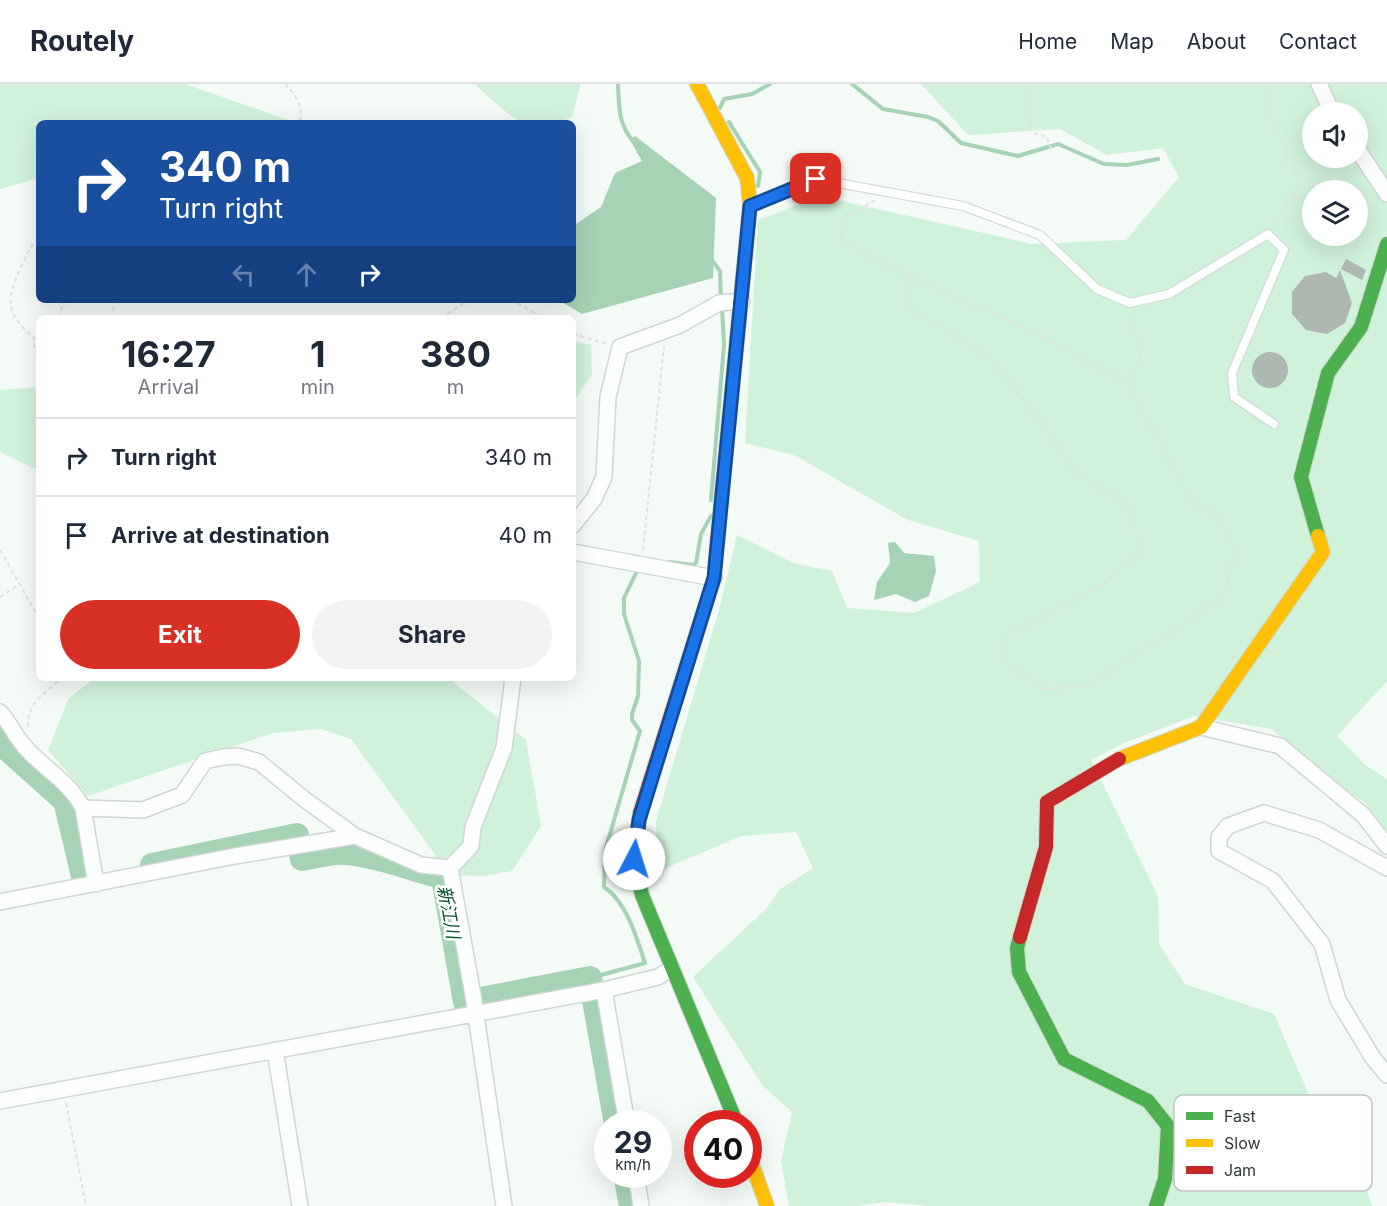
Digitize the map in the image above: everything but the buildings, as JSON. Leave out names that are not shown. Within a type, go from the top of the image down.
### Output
[{"type":"street","points":[[697,84],[747,178],[750,206],[714,578],[642,809],[635,839],[634,859],[642,895],[731,1110]]},
{"type":"street","points":[[1318,84],[1327,102]]},
{"type":"street","points":[[1368,165],[1387,194]]},
{"type":"street","points":[[1201,727],[1323,552],[1301,477],[1328,373],[1361,327],[1387,244]]},
{"type":"street","points":[[576,521],[594,499],[604,477],[608,397],[620,347],[680,325],[719,303],[742,301]]},
{"type":"street","points":[[576,553],[714,578]]},
{"type":"street","points":[[450,868],[471,846],[473,827],[504,748],[513,681]]},
{"type":"street","points":[[0,712],[29,752],[69,785],[83,808],[96,884]]},
{"type":"street","points":[[1156,1206],[1165,1179],[1168,1126],[1148,1101],[1065,1059],[1019,972],[1017,948],[1046,847],[1047,802],[1125,755],[1201,727],[1280,746],[1363,815],[1387,846]]},
{"type":"street","points":[[83,808],[142,810],[182,795],[205,761],[238,756],[259,762],[304,799],[355,836],[421,865],[450,868]]},
{"type":"street","points":[[1387,868],[1319,831],[1264,813],[1228,826],[1219,837],[1219,851],[1273,881],[1322,944],[1338,1000],[1373,1058],[1387,1075]]},
{"type":"street","points":[[0,902],[355,836]]},
{"type":"street","points":[[450,868],[473,995],[504,1206]]},
{"type":"street","points":[[0,1101],[475,1012],[584,994],[658,977],[672,968]]},
{"type":"street","points":[[604,990],[625,1110]]},
{"type":"street","points":[[274,1050],[300,1206]]},
{"type":"street","points":[[638,1188],[641,1206]]},
{"type":"street","points":[[761,1188],[767,1206]]},
{"type":"lane","points":[[750,206],[816,179],[963,206],[1040,235],[1097,290],[1130,303],[1169,294],[1268,234],[1284,250],[1232,373],[1234,397],[1274,424]]},
{"type":"path","points":[[285,84],[296,95],[300,120]]},
{"type":"path","points":[[1021,84],[1031,101],[1031,129],[1036,134],[1047,137],[1051,150]]},
{"type":"path","points":[[1268,234],[1295,196],[1301,182],[1272,120],[1271,84]]},
{"type":"path","points":[[888,192],[846,217],[840,241],[908,276],[1032,331],[1127,383],[1193,503],[1217,515],[1236,549],[1224,596],[1087,686],[1045,689],[1000,661],[1010,632],[1096,589],[1138,553],[1133,508],[1079,475],[991,357],[905,306],[908,276]]},
{"type":"path","points":[[1295,196],[1302,197]]},
{"type":"path","points":[[36,242],[28,251],[11,289],[9,299],[15,317],[34,338],[36,351]]},
{"type":"path","points":[[446,315],[464,303]]},
{"type":"path","points":[[516,303],[538,315]]},
{"type":"path","points":[[1127,383],[1142,359],[1130,303]]},
{"type":"path","points":[[641,565],[664,348],[661,332]]},
{"type":"path","points":[[576,335],[620,347]]},
{"type":"path","points":[[0,550],[36,613]]},
{"type":"path","points":[[0,597],[20,584]]},
{"type":"path","points":[[29,752],[28,723],[31,707],[42,694],[58,681]]},
{"type":"path","points":[[64,1089],[86,1206]]},
{"type":"shaded area","points":[[0,84],[185,84],[288,120],[36,120],[36,179],[0,189]]},
{"type":"shaded area","points":[[475,84],[581,84],[572,117],[564,120],[519,120],[498,106]]},
{"type":"shaded area","points":[[921,84],[1387,84],[1387,681],[1337,736],[1365,765],[1387,779],[1387,831],[1365,803],[1311,764],[1272,729],[1194,716],[1124,743],[1091,760],[1158,896],[1159,944],[1185,984],[1274,1014],[1310,1095],[1174,1095],[1174,1191],[1367,1191],[1372,1206],[933,1206],[882,1202],[858,1206],[789,1206],[781,1161],[792,1112],[762,1085],[693,977],[766,909],[779,890],[813,868],[796,832],[741,836],[657,872],[656,821],[719,610],[737,535],[793,563],[832,571],[847,608],[914,613],[980,582],[979,541],[908,520],[794,455],[745,443],[758,220],[820,196],[1032,244],[1126,240],[1179,177],[1163,148],[1107,155],[1060,129],[968,135]]},
{"type":"shaded area","points":[[635,136],[716,198],[713,278],[582,314],[563,303],[576,303],[576,224],[601,207],[615,173],[642,161],[630,140]]},
{"type":"shaded area","points":[[576,342],[591,345],[592,374],[576,398]]},
{"type":"shaded area","points":[[36,387],[36,470],[0,452],[0,390]]},
{"type":"shaded area","points":[[895,542],[904,553],[934,556],[936,571],[929,596],[915,602],[896,594],[874,600],[877,582],[890,563],[888,543]]},
{"type":"shaded area","points":[[91,681],[452,681],[526,740],[541,826],[512,871],[483,876],[448,875],[351,739],[321,729],[273,733],[88,796],[48,750],[69,698]]},
{"type":"waterway","points":[[618,84],[622,122],[634,142]]},
{"type":"waterway","points":[[720,108],[724,99],[752,94],[770,84]]},
{"type":"waterway","points":[[852,84],[883,109],[938,121],[961,143],[1018,156],[1058,144],[1104,164],[1127,165],[1158,159]]},
{"type":"waterway","points":[[729,122],[760,172],[758,186]]},
{"type":"waterway","points":[[711,259],[720,271],[721,300]]},
{"type":"waterway","points":[[711,500],[724,345],[722,307]]},
{"type":"waterway","points":[[670,562],[693,565],[696,563],[701,534],[711,516]]},
{"type":"waterway","points":[[590,978],[645,963],[625,911],[619,901],[604,887],[605,851],[640,731],[632,720],[638,696],[639,661],[624,614],[624,598],[637,571],[641,569]]},
{"type":"waterway","name":"新江川","points":[[0,733],[8,750],[65,801],[84,880]]},
{"type":"waterway","name":"新江川","points":[[152,865],[297,835],[302,859],[331,853],[348,853],[372,857],[443,877],[465,1002],[590,978],[614,1110]]},
{"type":"waterway","name":"新江川","points":[[628,1188],[631,1206]]},
{"type":"traffic: fast","points":[[1318,536],[1301,477],[1328,373],[1361,327],[1387,244]]},
{"type":"traffic: fast","points":[[640,813],[634,859],[642,895],[731,1110]]},
{"type":"traffic: fast","points":[[1020,937],[1017,948],[1019,972],[1064,1059],[1148,1101],[1168,1126],[1165,1179],[1156,1206]]},
{"type":"traffic: slow","points":[[697,84],[747,178],[750,205],[719,524]]},
{"type":"traffic: slow","points":[[1119,759],[1201,727],[1323,552],[1318,536]]},
{"type":"traffic: slow","points":[[761,1188],[767,1206]]},
{"type":"traffic: jam","points":[[640,813],[714,578],[719,524]]},
{"type":"traffic: jam","points":[[1020,937],[1046,847],[1047,802],[1119,759]]},
{"type":"route","points":[[634,859],[639,820],[714,578],[750,206],[816,179]]}]
